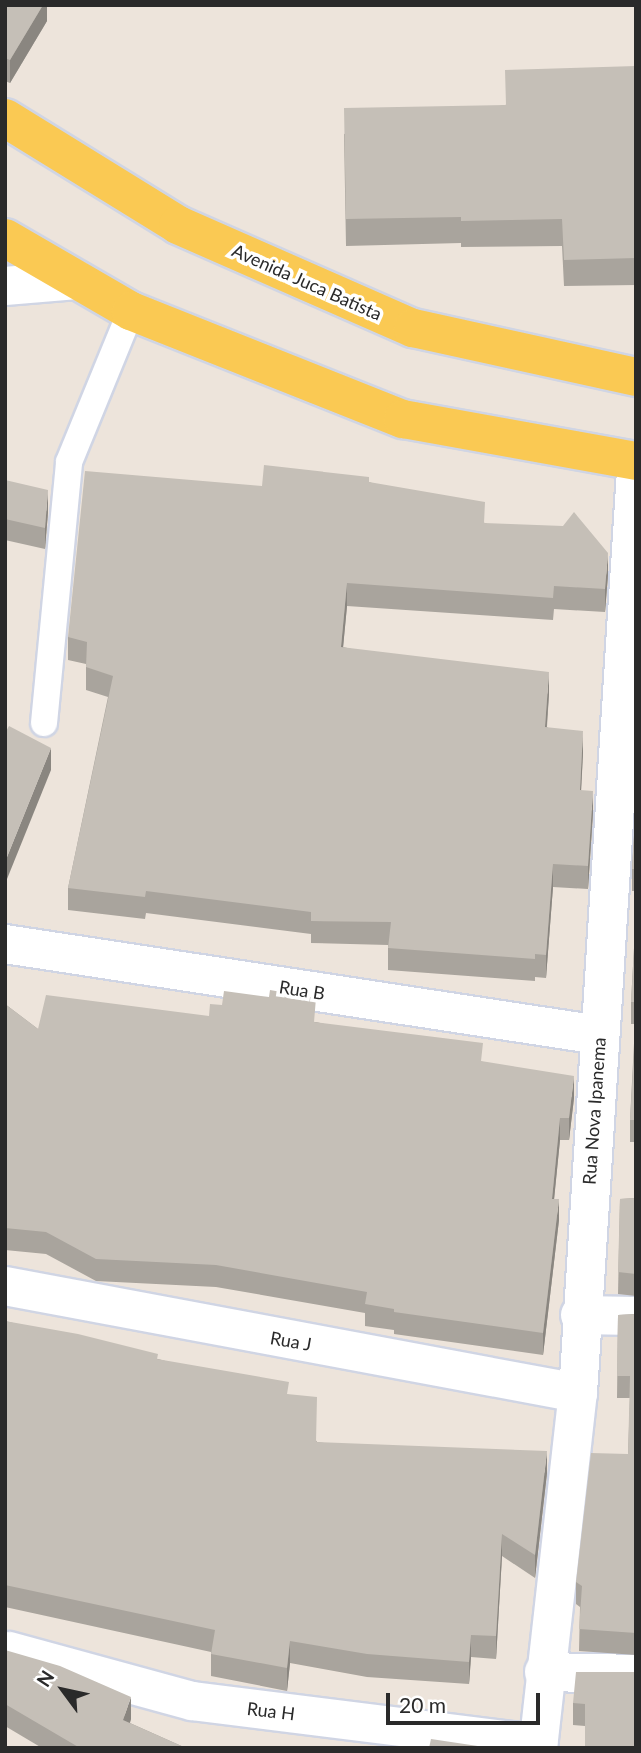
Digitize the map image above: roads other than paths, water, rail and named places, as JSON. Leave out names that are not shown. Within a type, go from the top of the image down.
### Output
[{"type":"main road","name":"Avenida Juca Batista","points":[[5,118],[178,225],[413,328],[636,377]]},
{"type":"main road","points":[[5,238],[131,311],[403,419],[636,461]]},
{"type":"street","points":[[5,286],[77,280]]},
{"type":"street","name":"Rua Nova Ipanema","points":[[538,1746],[544,1672],[578,1393],[580,1315],[599,1035],[620,955],[636,472]]},
{"type":"street","name":"Rua B","points":[[5,944],[599,1035]]},
{"type":"street","name":"Rua J","points":[[5,1286],[578,1393]]},
{"type":"street","points":[[580,1315],[636,1316]]},
{"type":"street","name":"Rua H","points":[[9,1651],[192,1701],[538,1746]]},
{"type":"street","points":[[544,1672],[636,1674]]},
{"type":"lane","points":[[44,723],[69,462],[131,311]]}]
